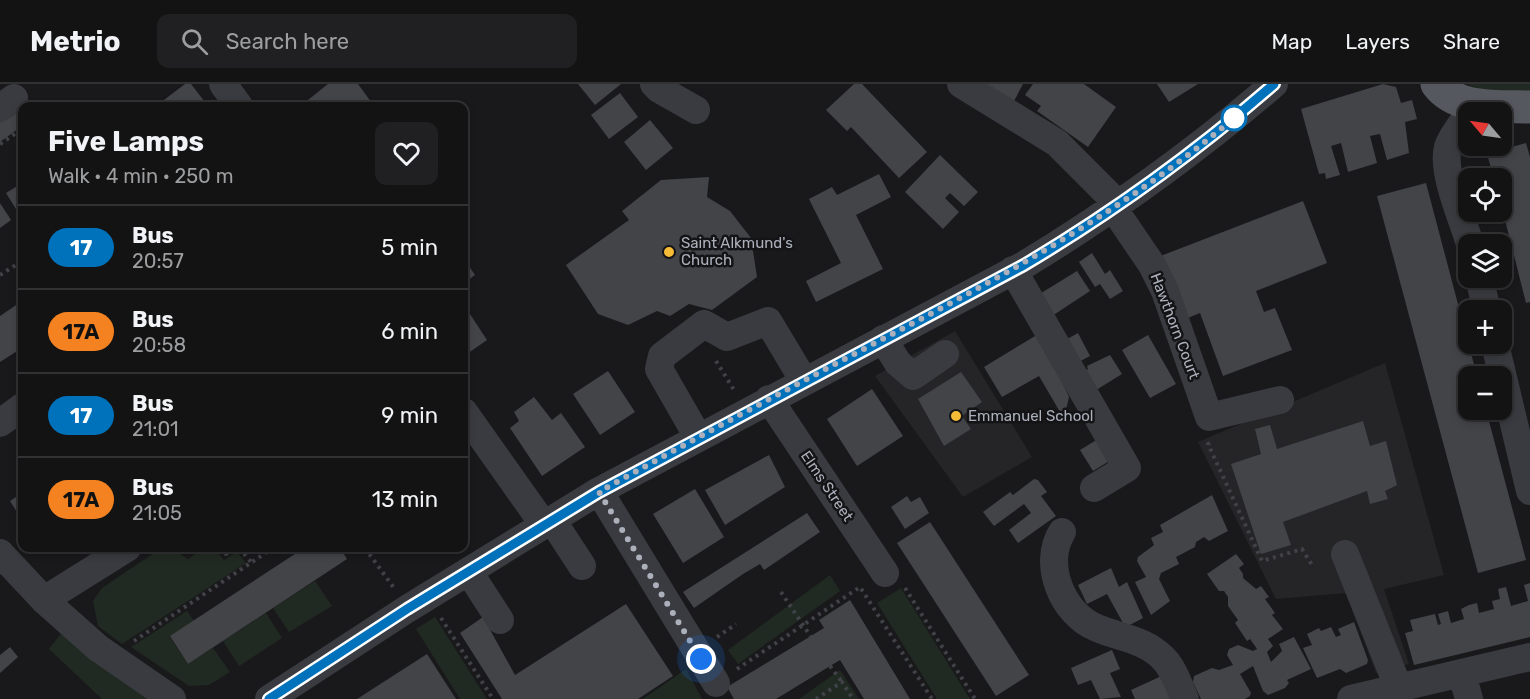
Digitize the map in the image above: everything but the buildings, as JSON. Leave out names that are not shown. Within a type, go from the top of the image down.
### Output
[{"type":"main road","points":[[1512,106],[1530,107]]},
{"type":"street","points":[[223,84],[236,102]]},
{"type":"street","points":[[654,84],[696,110]]},
{"type":"street","name":"Hawthorn Court","points":[[961,84],[1057,142],[1116,207],[1152,265],[1165,291],[1213,429]]},
{"type":"street","points":[[269,699],[418,603],[599,492],[1013,270],[1116,207],[1180,162],[1274,84]]},
{"type":"street","points":[[1458,120],[1447,154],[1450,177],[1467,234]]},
{"type":"street","points":[[1013,270],[1127,468],[1094,488]]},
{"type":"street","points":[[698,437],[659,369],[662,356],[704,324],[727,337],[768,321],[804,381]]},
{"type":"street","points":[[883,339],[898,363],[913,376],[945,354]]},
{"type":"street","points":[[1497,354],[1530,491]]},
{"type":"street","points":[[1213,429],[1280,400]]},
{"type":"street","name":"Elms Street","points":[[758,405],[860,514],[892,576]]},
{"type":"street","points":[[0,423],[18,410]]},
{"type":"street","points":[[468,417],[582,566]]},
{"type":"street","points":[[599,492],[716,683]]},
{"type":"street","points":[[1062,532],[1054,553],[1054,572],[1059,588],[1072,608],[1097,628],[1131,637],[1164,659],[1185,699]]},
{"type":"street","points":[[44,600],[122,552]]},
{"type":"street","points":[[0,553],[44,600],[111,657],[172,699]]},
{"type":"street","points":[[1345,555],[1399,689]]},
{"type":"street","points":[[469,572],[500,621]]},
{"type":"street","points":[[1351,699],[1399,689],[1465,686],[1530,657]]},
{"type":"path","points":[[0,144],[18,132]]},
{"type":"path","points":[[0,275],[18,264]]},
{"type":"path","points":[[696,330],[758,405]]},
{"type":"path","points":[[1213,429],[1208,444],[1262,561],[1302,549],[1312,565]]},
{"type":"path","points":[[241,552],[252,563]]},
{"type":"path","points":[[111,657],[267,552]]},
{"type":"path","points":[[369,552],[418,603],[493,699]]},
{"type":"path","points":[[892,576],[975,699]]},
{"type":"path","points":[[716,683],[860,587],[932,699]]},
{"type":"path","points":[[782,592],[811,637]]},
{"type":"path","points":[[830,666],[853,699]]},
{"type":"path","points":[[816,699],[842,682]]},
{"type":"shaded area","points":[[1467,84],[1530,84],[1530,92],[1483,91]]},
{"type":"shaded area","name":"Emmanuel School","points":[[955,331],[1032,457],[963,497],[875,376]]},
{"type":"shaded area","points":[[1385,363],[1444,575],[1384,589],[1409,664],[1376,673],[1346,593],[1276,599],[1198,442]]},
{"type":"shaded area","points":[[156,552],[177,552],[188,559],[198,552],[217,552],[224,560],[237,552],[246,563],[122,644],[98,626],[93,601],[102,588]]},
{"type":"shaded area","points":[[830,575],[840,591],[738,664],[728,650]]},
{"type":"shaded area","points":[[315,581],[332,606],[289,632],[273,608]]},
{"type":"shaded area","points":[[901,588],[970,699],[937,699],[877,603]]},
{"type":"shaded area","points":[[187,611],[194,621],[170,637],[188,664],[213,648],[230,672],[209,685],[189,686],[131,647]]},
{"type":"shaded area","points":[[266,613],[282,638],[239,666],[223,641]]},
{"type":"shaded area","points":[[435,617],[487,699],[460,699],[416,629]]},
{"type":"shaded area","points":[[62,632],[152,699],[102,699],[49,649]]},
{"type":"shaded area","points":[[686,669],[702,699],[643,699]]},
{"type":"shaded area","points":[[840,670],[859,699],[799,699]]},
{"type":"bus line","name":"17","points":[[269,699],[407,609],[599,492],[698,437],[1024,265],[1092,224],[1180,162],[1274,84]]},
{"type":"place","name":"Saint Alkmund's Church","points":[[669,252]]},
{"type":"place","name":"Emmanuel School","points":[[956,416]]},
{"type":"route","points":[[701,659],[599,492],[698,437],[1024,265],[1114,209],[1180,162],[1234,118]]}]
